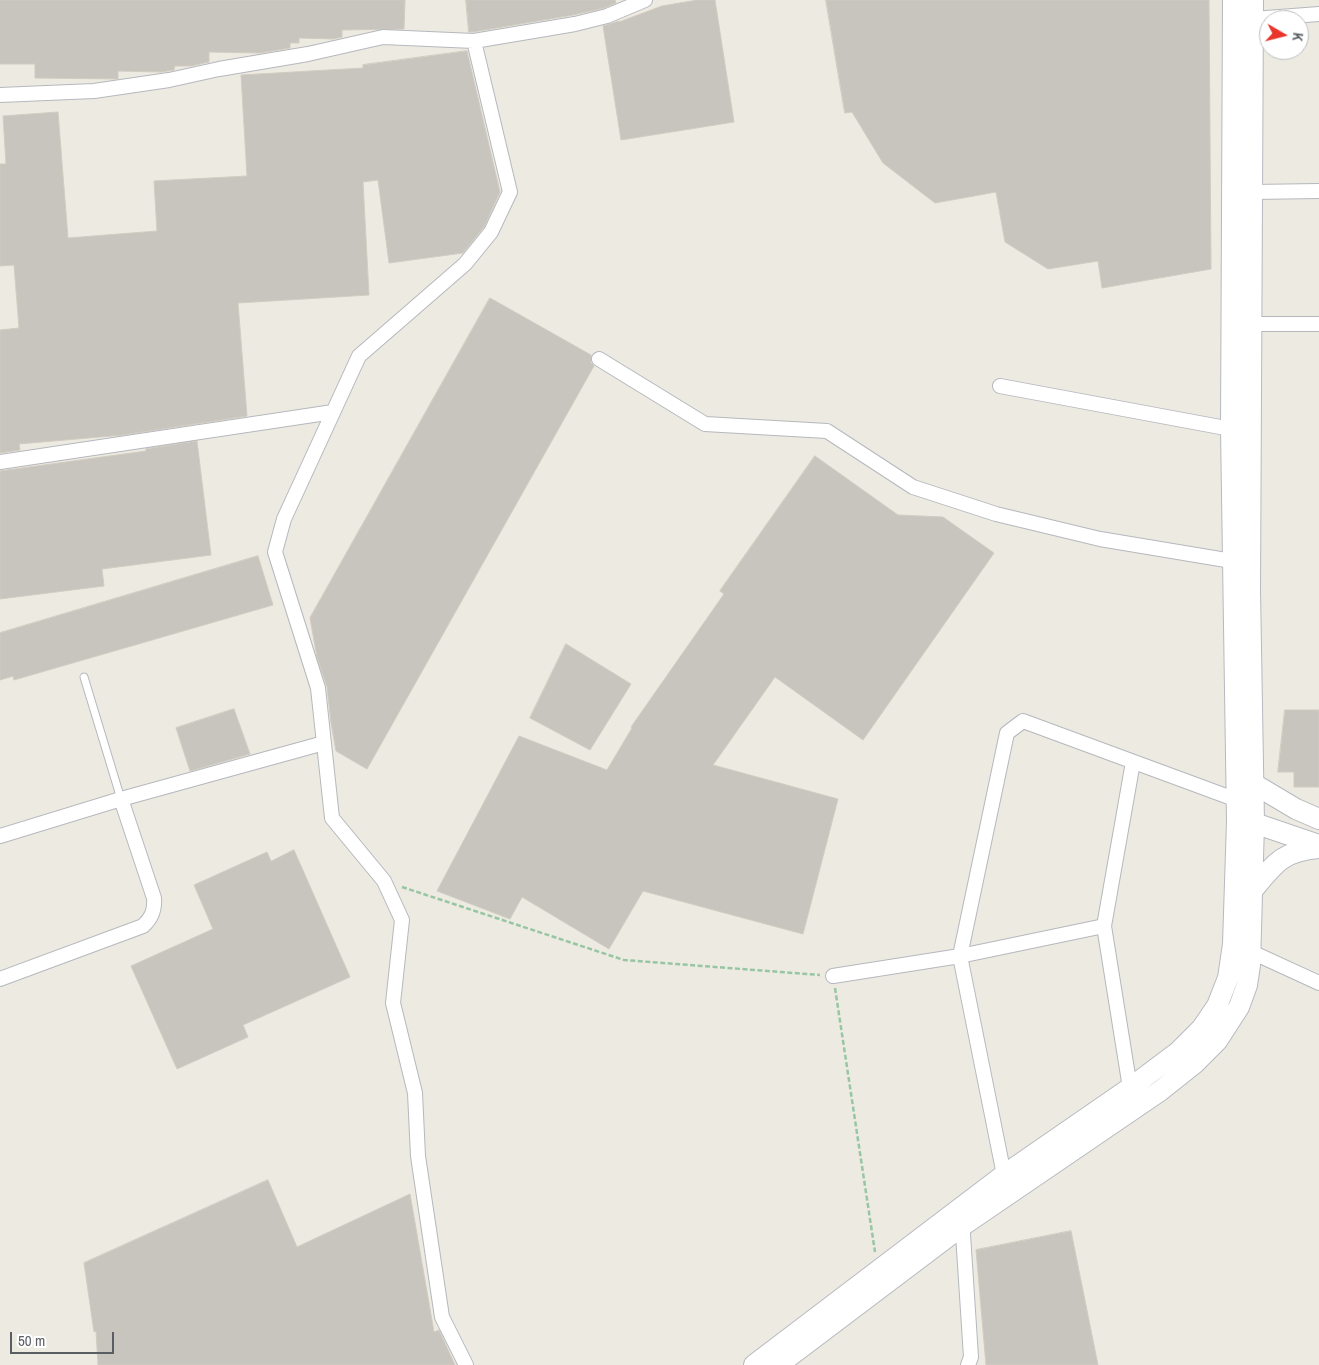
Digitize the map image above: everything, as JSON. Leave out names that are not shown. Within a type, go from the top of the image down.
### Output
[{"type":"street","points":[[0,95],[94,91],[169,80],[219,69],[308,54],[383,37],[474,41],[575,24],[607,16],[645,0]]},
{"type":"street","points":[[1243,10],[1319,14]]},
{"type":"street","points":[[1242,789],[1250,590],[1252,324],[1252,192],[1243,10]]},
{"type":"street","points":[[778,1365],[962,1217],[1004,1176],[1178,1052],[1202,1028],[1218,1006],[1242,948],[1252,891],[1242,789],[1232,561],[1231,324],[1243,10]]},
{"type":"street","points":[[466,1365],[442,1317],[418,1156],[415,1093],[393,1003],[402,920],[384,882],[332,818],[318,688],[275,552],[284,519],[360,356],[465,264],[491,232],[510,192],[474,41]]},
{"type":"street","points":[[1252,192],[1319,191]]},
{"type":"street","points":[[1231,324],[1319,324]]},
{"type":"street","points":[[598,359],[705,424],[827,431],[913,487],[986,511],[1100,539],[1232,561]]},
{"type":"street","points":[[1000,386],[1231,430]]},
{"type":"street","points":[[0,462],[333,412]]},
{"type":"street","points":[[1004,1176],[960,956],[1007,733],[1023,721],[1134,762],[1242,789],[1319,819]]},
{"type":"street","points":[[0,836],[121,799],[324,743]]},
{"type":"street","points":[[1130,1088],[1104,926],[1134,762]]},
{"type":"street","points":[[0,979],[143,926],[150,918],[154,906],[154,898],[121,799]]},
{"type":"street","points":[[1246,822],[1319,846]]},
{"type":"street","points":[[754,1365],[878,1271],[1160,1091],[1194,1064],[1217,1040],[1239,1007],[1247,985],[1242,948],[1246,822]]},
{"type":"street","points":[[1252,891],[1273,865],[1285,856],[1301,849],[1319,846]]},
{"type":"street","points":[[833,976],[960,956],[1104,926]]},
{"type":"street","points":[[1242,948],[1319,983]]},
{"type":"street","points":[[962,1217],[971,1357],[968,1365]]},
{"type":"lane","points":[[84,677],[121,799]]},
{"type":"path","points":[[384,882],[624,960],[833,976],[878,1271]]},
{"type":"building","points":[[0,0],[405,0],[404,29],[342,30],[342,37],[333,39],[299,38],[299,43],[290,43],[290,48],[260,53],[209,52],[209,62],[191,66],[175,66],[174,70],[161,72],[118,71],[118,79],[35,78],[35,64],[0,64]]},
{"type":"building","points":[[466,0],[615,0],[616,3],[604,8],[573,15],[469,32]]},
{"type":"building","points":[[698,0],[715,0],[734,122],[621,140],[603,26],[662,6]]},
{"type":"building","points":[[826,0],[1209,0],[1211,269],[1102,288],[1098,261],[1048,269],[1005,242],[996,192],[935,203],[883,163],[852,112],[845,113]]},
{"type":"building","points":[[467,51],[500,192],[484,227],[463,253],[389,263],[378,180],[363,182],[369,295],[238,303],[247,416],[123,435],[19,444],[20,450],[0,453],[0,330],[19,328],[14,265],[0,266],[0,164],[6,164],[3,116],[58,112],[68,238],[157,231],[154,181],[247,176],[241,75],[363,68],[363,65]]},
{"type":"building","points":[[490,298],[591,355],[591,363],[594,366],[367,769],[336,751],[327,687],[317,657],[310,618]]},
{"type":"building","points":[[197,441],[211,555],[102,569],[104,586],[0,599],[0,471],[146,451],[146,449]]},
{"type":"building","points":[[815,456],[898,515],[943,517],[994,553],[863,740],[775,677],[713,765],[838,799],[803,934],[643,891],[609,949],[522,897],[510,919],[437,891],[519,736],[607,770],[631,727],[724,594],[720,591]]},
{"type":"building","points":[[258,556],[273,605],[14,680],[13,676],[0,680],[0,633]]},
{"type":"building","points":[[566,644],[631,684],[590,750],[530,718]]},
{"type":"building","points":[[234,709],[250,754],[190,771],[176,728]]},
{"type":"building","points":[[1285,710],[1319,710],[1319,787],[1294,787],[1294,772],[1278,772]]},
{"type":"building","points":[[294,850],[350,977],[243,1025],[248,1037],[177,1069],[131,966],[213,929],[194,885],[267,852],[271,861]]},
{"type":"building","points":[[268,1180],[297,1247],[410,1194],[434,1332],[439,1330],[455,1365],[98,1365],[96,1331],[94,1332],[84,1263]]},
{"type":"building","points":[[1071,1231],[1098,1365],[986,1365],[976,1250]]}]
